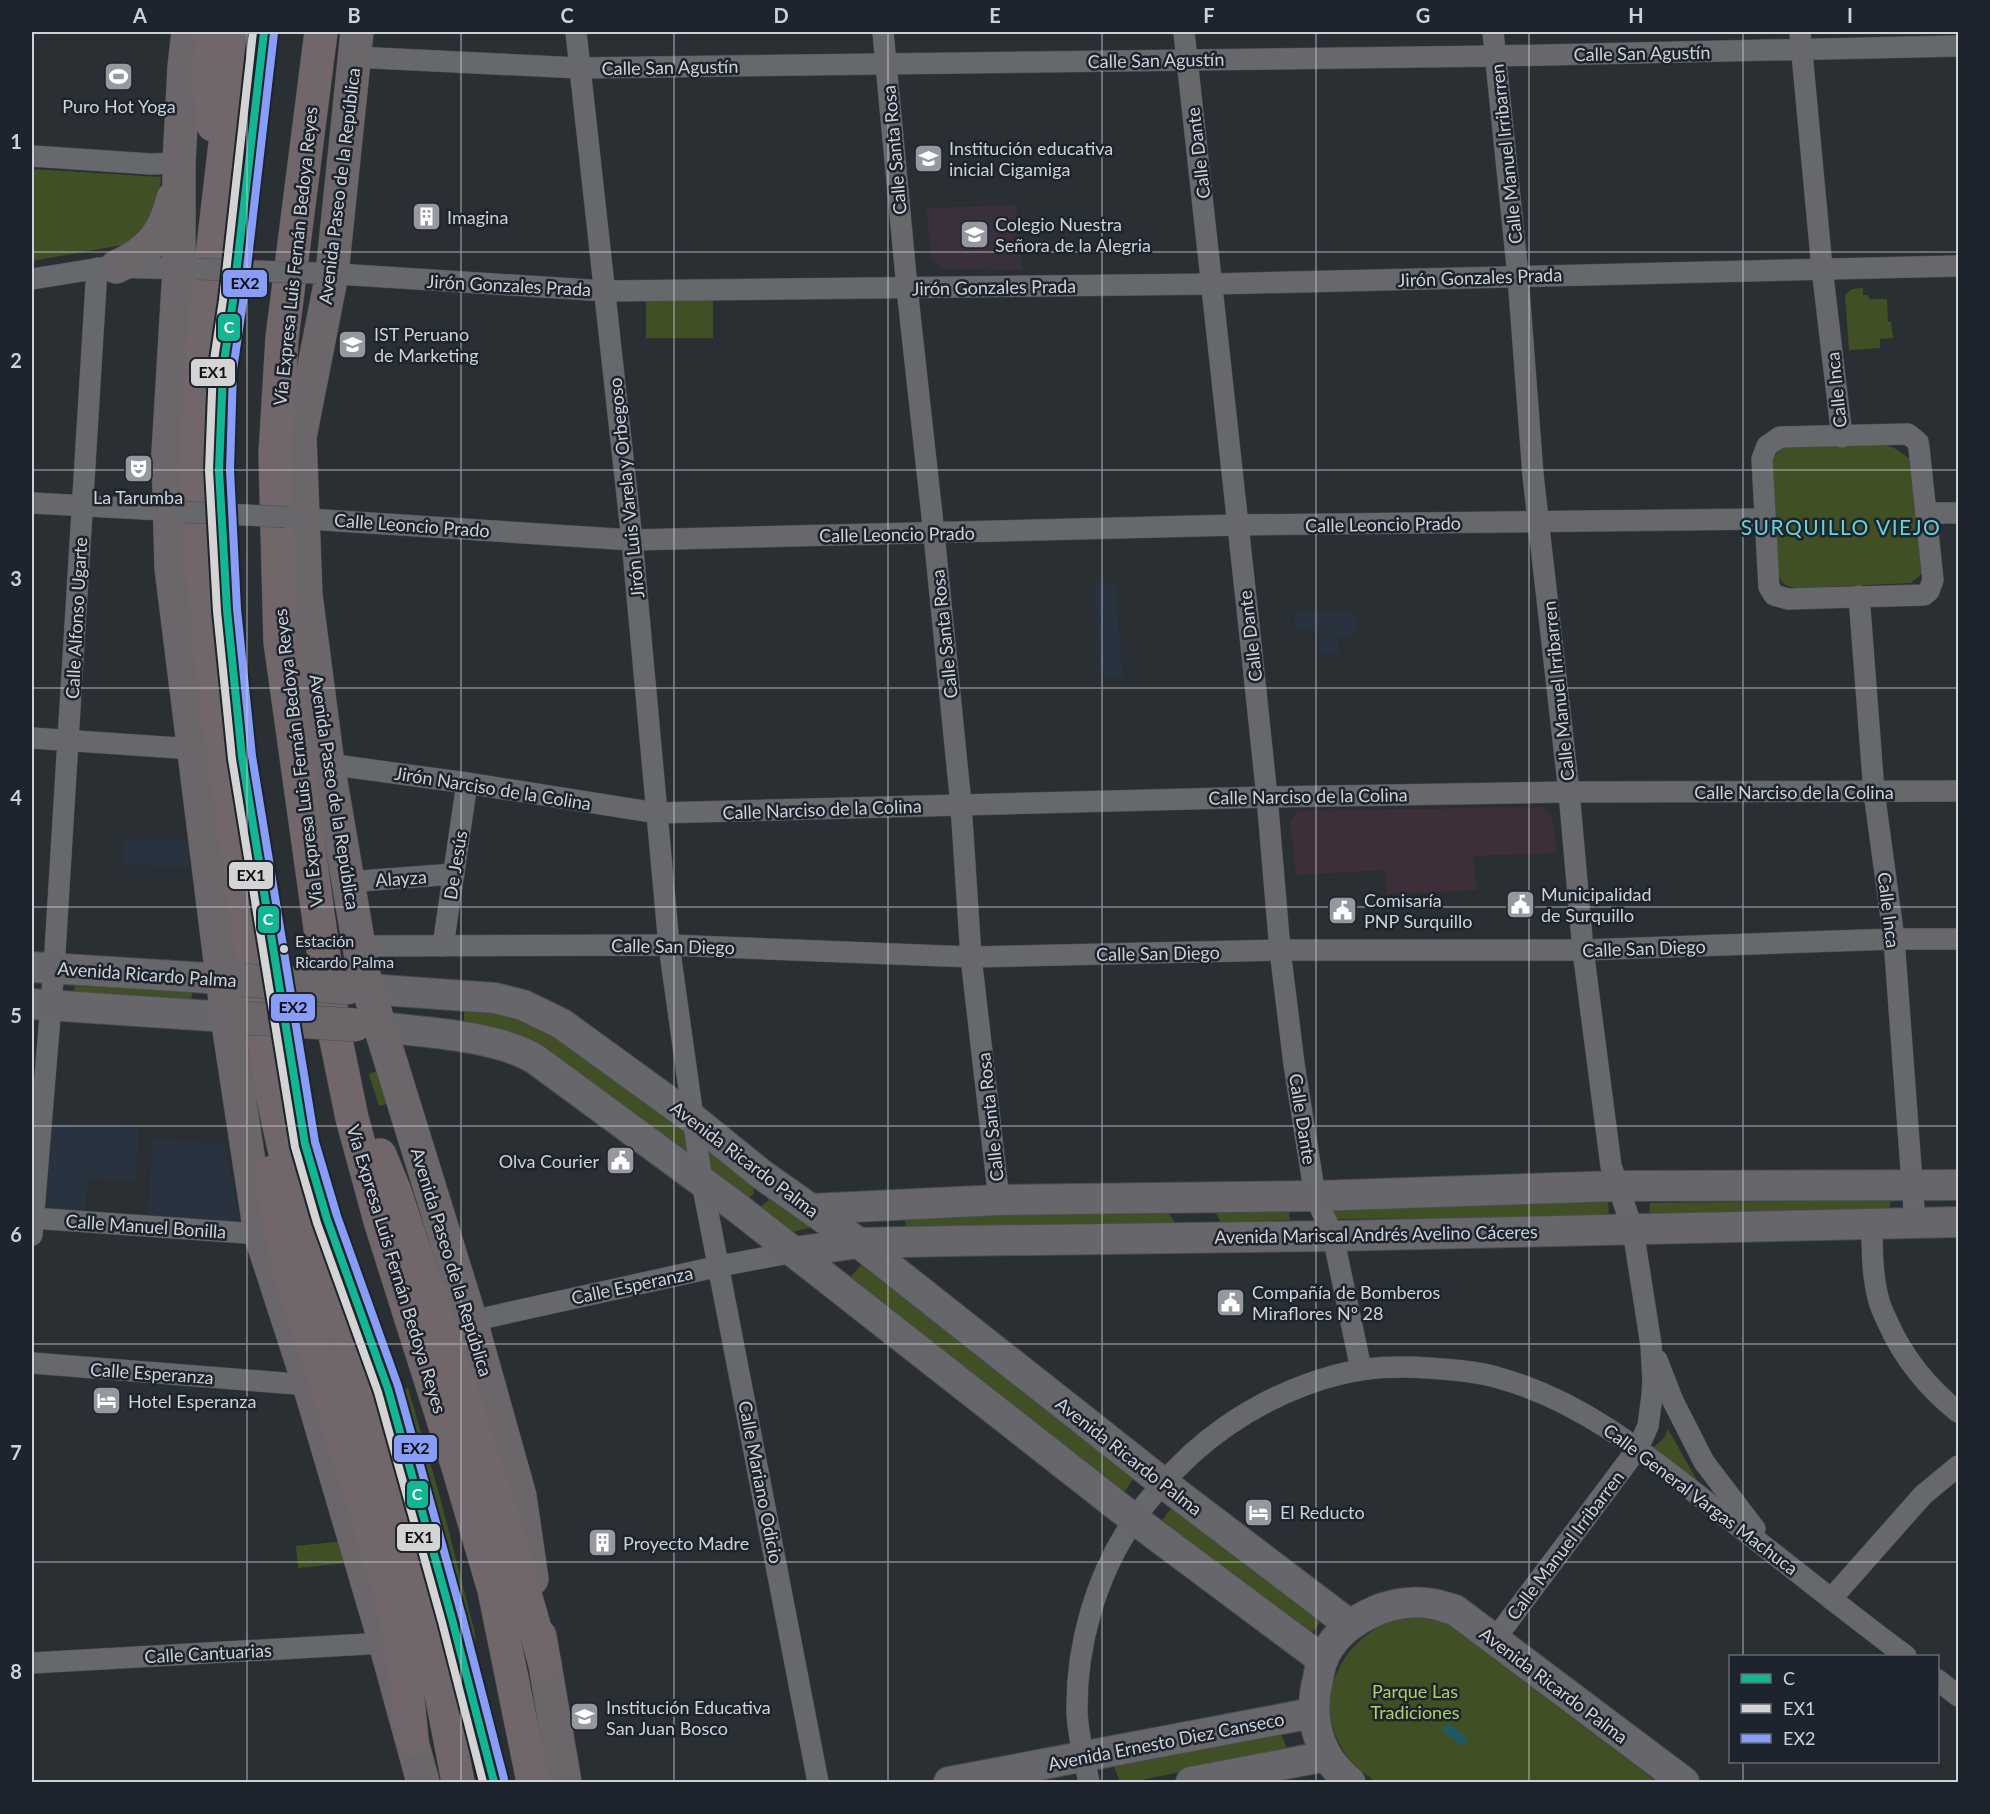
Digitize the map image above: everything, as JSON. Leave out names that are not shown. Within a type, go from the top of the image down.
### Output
[{"type":"highway","points":[[213,32],[209,79],[220,192]]},
{"type":"highway","points":[[238,32],[204,324],[198,412],[198,489],[202,572],[218,720],[271,1089],[286,1158],[312,1251],[412,1567],[435,1661],[458,1782]]},
{"type":"highway","name":"Vía Expresa Luis Fernán Bedoya Reyes","points":[[321,32],[282,338],[275,454],[280,642],[323,956],[343,1076],[359,1149],[488,1570],[507,1650],[533,1782]]},
{"type":"highway","points":[[275,454],[350,40]]},
{"type":"highway","points":[[343,1076],[371,1134],[395,1192],[504,1520],[544,1664]]},
{"type":"highway","points":[[271,1089],[273,1175],[281,1234],[290,1271],[391,1596],[406,1679],[412,1739]]},
{"type":"main road","points":[[188,32],[179,169],[188,269],[170,402],[176,511],[171,568],[193,749],[233,980],[260,1234],[309,1385],[385,1643],[423,1782]]},
{"type":"main road","name":"Avenida Paseo de la República","points":[[350,40],[324,274],[300,437],[295,518],[328,764],[358,946],[357,989],[367,1026],[471,1321],[520,1496],[544,1664],[565,1782]]},
{"type":"main road","points":[[106,268],[135,257],[157,238],[168,218],[179,169]]},
{"type":"main road","name":"Avenida Ricardo Palma","points":[[43,968],[495,998],[523,1005],[562,1024],[859,1244],[1163,1483],[1350,1625]]},
{"type":"main road","points":[[448,1036],[440,1014],[450,995]]},
{"type":"main road","name":"Avenida Ricardo Palma","points":[[41,1005],[367,1026],[493,1043],[525,1053],[735,1206],[1134,1519],[1323,1660]]},
{"type":"main road","points":[[580,1093],[595,1088],[605,1078],[609,1065],[608,1058]]},
{"type":"main road","points":[[735,1206],[746,1208],[761,1200],[766,1184],[762,1174]]},
{"type":"main road","points":[[811,1209],[999,1200],[1315,1196],[1618,1186],[1959,1185]]},
{"type":"main road","points":[[1192,1198],[1201,1237]]},
{"type":"main road","name":"Avenida Mariscal Andrés Avelino Cáceres","points":[[794,1252],[859,1244],[917,1242],[1333,1236],[1959,1222]]},
{"type":"main road","points":[[897,1275],[898,1263],[904,1253],[917,1242]]},
{"type":"main road","name":"Avenida Ricardo Palma","points":[[1350,1782],[1327,1756],[1318,1736],[1313,1713],[1315,1688],[1323,1660],[1335,1641],[1350,1625],[1380,1609],[1405,1603],[1431,1603],[1455,1610],[1684,1782]]},
{"type":"main road","name":"Avenida Ernesto Diez Canseco","points":[[949,1782],[1086,1770],[1313,1713]]},
{"type":"main road","points":[[1191,1782],[1327,1756]]},
{"type":"street","name":"Jirón Luis Varela y Orbegoso","points":[[576,32],[632,540],[669,945],[693,1119]]},
{"type":"street","name":"Calle Santa Rosa","points":[[883,32],[907,288],[961,805],[971,957],[999,1200]]},
{"type":"street","name":"Calle Dante","points":[[1184,32],[1213,284],[1267,797],[1280,950],[1294,1064],[1315,1196],[1333,1236],[1361,1369]]},
{"type":"street","name":"Calle Manuel Irribarren","points":[[1493,32],[1518,276],[1533,475],[1569,792],[1582,950],[1611,1166],[1633,1230],[1651,1346],[1653,1380],[1648,1425],[1638,1448],[1494,1639]]},
{"type":"street","name":"Calle San Agustín","points":[[350,40],[579,68],[1496,56],[1801,41],[1959,46]]},
{"type":"street","name":"Calle Inca","points":[[1801,41],[1822,268],[1842,437],[1780,437],[1767,446],[1762,459],[1769,587],[1774,595],[1788,599],[1924,595],[1929,591],[1933,580],[1927,513]]},
{"type":"street","points":[[32,156],[151,164],[179,169]]},
{"type":"street","name":"Jirón Gonzales Prada","points":[[32,279],[106,268],[188,269],[324,274],[605,291],[1213,284],[1959,266]]},
{"type":"street","name":"Calle Alfonso Ugarte","points":[[32,1224],[43,968],[68,740],[82,506],[106,268]]},
{"type":"street","points":[[1842,437],[1908,434],[1915,438],[1918,442],[1927,513],[1959,513]]},
{"type":"street","name":"Calle Leoncio Prado","points":[[32,503],[632,540],[1237,525],[1765,519]]},
{"type":"street","name":"Calle Inca","points":[[1859,596],[1874,792],[1894,939],[1915,1223]]},
{"type":"street","points":[[32,738],[193,749]]},
{"type":"street","name":"Jirón Narciso de la Colina","points":[[328,764],[657,813]]},
{"type":"street","name":"De Jesús","points":[[443,946],[467,783]]},
{"type":"street","name":"Calle Narciso de la Colina","points":[[657,813],[1267,797],[1569,792],[1959,791]]},
{"type":"street","name":"Alayza","points":[[348,882],[454,874]]},
{"type":"street","name":"Calle San Diego","points":[[358,946],[669,945],[971,957],[1280,950],[1582,950],[1894,939],[1959,939]]},
{"type":"street","name":"Calle Mariano Odicio","points":[[693,1119],[702,1182],[818,1782]]},
{"type":"street","points":[[1872,1223],[1872,1261],[1879,1302],[1898,1345],[1919,1375],[1959,1412]]},
{"type":"street","name":"Calle Manuel Bonilla","points":[[32,1224],[260,1234]]},
{"type":"street","name":"Calle Esperanza","points":[[471,1321],[794,1252]]},
{"type":"street","name":"Calle Manuel Irribarren","points":[[1651,1346],[1673,1401],[1704,1462],[1771,1551]]},
{"type":"street","name":"Calle Esperanza","points":[[32,1363],[309,1385]]},
{"type":"street","name":"Calle General Vargas Machuca","points":[[1086,1770],[1077,1713],[1079,1668],[1086,1628],[1097,1592],[1109,1564],[1134,1519],[1189,1454],[1237,1419],[1276,1396],[1318,1380],[1361,1369],[1406,1367],[1462,1371],[1497,1377],[1530,1388],[1580,1410],[1638,1448],[1905,1655]]},
{"type":"street","points":[[1831,1599],[1923,1495],[1959,1466]]},
{"type":"street","name":"Calle Cantuarias","points":[[32,1663],[385,1643]]},
{"type":"street","points":[[1939,1681],[1959,1696]]},
{"type":"shaded area","name":"Colegio Nuestra Señora de la Alegria","points":[[1016,205],[1022,270],[944,269],[932,261],[926,208]]},
{"type":"shaded area","points":[[1094,582],[1115,584],[1123,678],[1101,677]]},
{"type":"shaded area","points":[[1295,611],[1355,613],[1355,635],[1338,635],[1340,655],[1319,654],[1318,632],[1294,628]]},
{"type":"shaded area","points":[[1541,807],[1552,816],[1557,853],[1473,856],[1477,890],[1387,894],[1385,870],[1296,875],[1290,822],[1298,811]]},
{"type":"shaded area","points":[[124,838],[191,840],[189,867],[123,865]]},
{"type":"shaded area","points":[[50,1123],[139,1128],[136,1181],[88,1178],[85,1213],[44,1211]]},
{"type":"shaded area","points":[[152,1140],[224,1143],[240,1221],[148,1217]]},
{"type":"green space","points":[[32,169],[161,177],[156,221],[139,242],[32,261]]},
{"type":"green space","points":[[1863,288],[1863,295],[1868,295],[1869,299],[1887,299],[1888,322],[1891,322],[1893,338],[1880,339],[1880,348],[1849,350],[1845,295],[1852,289]]},
{"type":"green space","points":[[646,299],[713,299],[713,338],[646,338]]},
{"type":"green space","points":[[1881,443],[1896,449],[1910,459],[1925,571],[1911,583],[1798,588],[1786,585],[1779,575],[1772,463],[1775,456],[1783,447]]},
{"type":"green space","points":[[75,986],[192,992],[191,1003],[74,997]]},
{"type":"green space","points":[[464,1007],[505,1011],[582,1050],[682,1124],[691,1166],[464,1031]]},
{"type":"green space","points":[[382,1069],[392,1102],[379,1106],[369,1074]]},
{"type":"green space","points":[[707,1144],[752,1179],[754,1194],[745,1200],[706,1175]]},
{"type":"green space","points":[[769,1193],[810,1224],[809,1228],[783,1234],[751,1214],[768,1201]]},
{"type":"green space","points":[[1608,1200],[1609,1216],[1600,1217],[1332,1219],[1327,1206]]},
{"type":"green space","points":[[1891,1200],[1889,1211],[1649,1214],[1650,1203]]},
{"type":"green space","points":[[1288,1206],[1290,1220],[1221,1222],[1212,1207]]},
{"type":"green space","points":[[906,1211],[1167,1211],[1176,1224],[905,1230]]},
{"type":"green space","points":[[861,1265],[1135,1477],[1121,1496],[846,1282]]},
{"type":"green space","points":[[408,1388],[440,1497],[475,1633],[476,1681],[450,1571],[398,1391]]},
{"type":"green space","points":[[1668,1429],[1703,1491],[1652,1449],[1664,1438]]},
{"type":"green space","points":[[1173,1506],[1322,1619],[1309,1637],[1159,1524]]},
{"type":"green space","points":[[345,1541],[347,1563],[298,1568],[296,1546]]},
{"type":"green space","name":"Parque Las Tradiciones","points":[[1401,1618],[1422,1618],[1446,1622],[1460,1629],[1496,1660],[1657,1782],[1376,1782],[1362,1771],[1343,1750],[1334,1730],[1330,1709],[1332,1689],[1338,1670],[1349,1652],[1363,1638],[1381,1626]]},
{"type":"green space","points":[[1280,1732],[1288,1750],[1131,1782],[1120,1782],[1114,1766]]},
{"type":"water","points":[[1448,1723],[1468,1739],[1462,1746],[1442,1730]]},
{"type":"transit line","name":"EX1","points":[[253,32],[223,300],[213,367],[209,470],[217,611],[232,759],[295,1147],[317,1223],[378,1392],[442,1622],[483,1782]]},
{"type":"transit line","name":"C","points":[[264,32],[223,369],[219,470],[227,610],[242,757],[305,1144],[327,1219],[388,1389],[452,1619],[494,1782]]},
{"type":"transit line","name":"EX2","points":[[274,33],[233,370],[230,470],[237,609],[252,756],[315,1142],[337,1216],[398,1386],[462,1616],[504,1779]]},
{"type":"place","name":"Puro Hot Yoga","points":[[119,77]]},
{"type":"place","name":"Institución educativa inicial Cigamiga","points":[[928,158]]},
{"type":"place","name":"Imagina","points":[[426,217]]},
{"type":"place","name":"Colegio Nuestra Señora de la Alegria","points":[[974,234]]},
{"type":"place","name":"IST Peruano de Marketing","points":[[353,344]]},
{"type":"place","name":"La Tarumba","points":[[138,468]]},
{"type":"place","name":"Municipalidad de Surquillo","points":[[1520,904]]},
{"type":"place","name":"Comisaría PNP Surquillo","points":[[1343,910]]},
{"type":"place","name":"Estación Ricardo Palma","points":[[284,949]]},
{"type":"place","name":"Olva Courier","points":[[620,1161]]},
{"type":"place","name":"Compañía de Bomberos Miraflores Nº 28","points":[[1231,1302]]},
{"type":"place","name":"Hotel Esperanza","points":[[107,1401]]},
{"type":"place","name":"El Reducto","points":[[1259,1512]]},
{"type":"place","name":"Proyecto Madre","points":[[602,1543]]},
{"type":"place","name":"Institución Educativa San Juan Bosco","points":[[585,1717]]},
{"type":"district","name":"SURQUILLO VIEJO","points":[[1841,526]]}]
